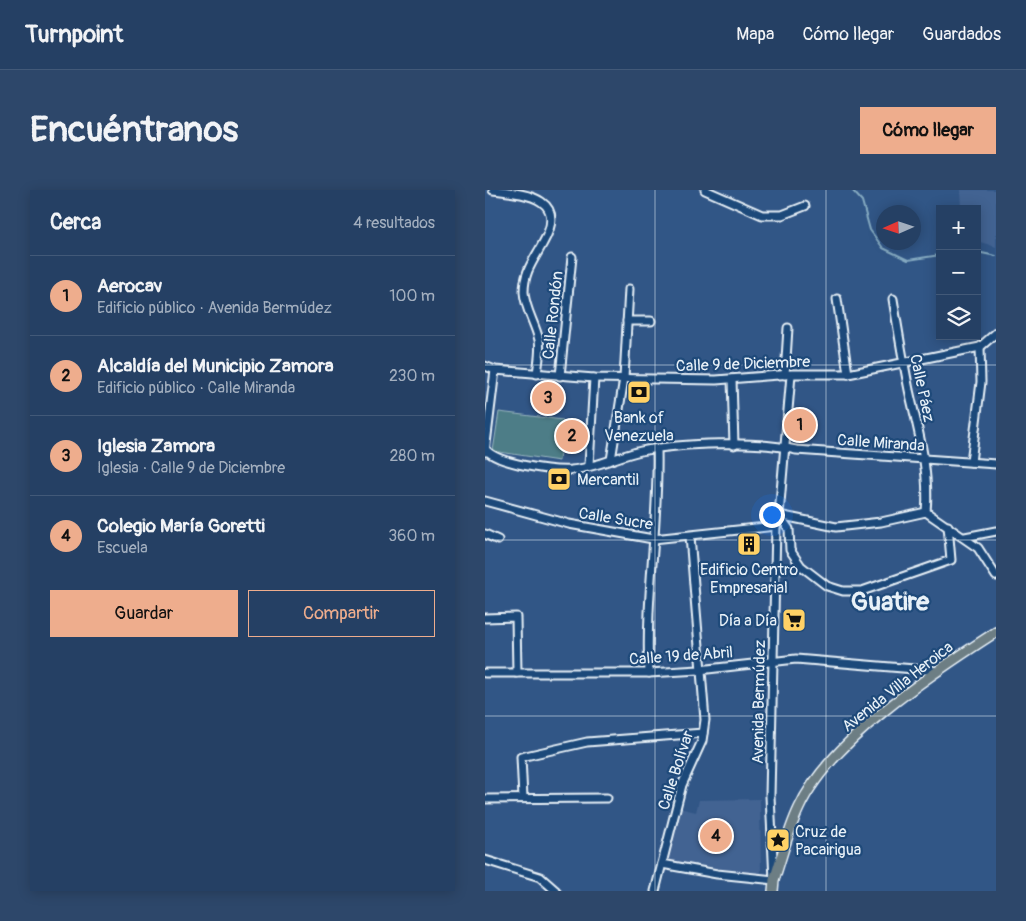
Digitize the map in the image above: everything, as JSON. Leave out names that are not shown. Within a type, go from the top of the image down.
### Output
[{"type":"main road","name":"Avenida Villa Heroica","points":[[773,891],[774,880],[799,807],[823,770],[859,732],[938,671],[996,632]]},
{"type":"street","points":[[493,190],[525,194],[537,198],[545,203],[549,212],[551,222],[544,242],[535,254],[525,277],[524,294],[539,340],[537,374]]},
{"type":"street","points":[[705,190],[762,214],[782,215],[805,206]]},
{"type":"street","name":"Calle Rondón","points":[[560,376],[571,257]]},
{"type":"street","points":[[611,460],[623,378],[629,288]]},
{"type":"street","points":[[837,299],[848,374]]},
{"type":"street","name":"Calle Páez","points":[[893,299],[903,362],[924,458],[928,496],[926,512]]},
{"type":"street","points":[[627,321],[651,321]]},
{"type":"street","name":"Avenida Bermúdez","points":[[774,880],[770,796],[772,661],[776,526],[779,515],[785,447],[788,328]]},
{"type":"street","points":[[971,462],[981,382],[979,347],[996,332]]},
{"type":"street","name":"Calle 9 de Diciembre","points":[[485,366],[495,370],[594,378],[731,378],[848,374],[979,347]]},
{"type":"street","points":[[485,450],[495,370]]},
{"type":"street","points":[[589,465],[594,378]]},
{"type":"street","points":[[731,378],[734,445]]},
{"type":"street","name":"Calle Miranda","points":[[485,450],[497,458],[550,469],[572,470],[641,451],[734,445],[785,447],[796,450],[996,464]]},
{"type":"street","points":[[649,673],[648,643],[653,539],[658,496],[657,449]]},
{"type":"street","name":"Calle Sucre","points":[[485,501],[569,524],[653,539],[776,526]]},
{"type":"street","points":[[779,515],[836,527],[881,522],[926,512],[965,537],[992,563],[996,576]]},
{"type":"street","points":[[779,515],[789,529],[790,550],[801,566],[827,586],[843,591],[862,591],[951,560],[948,526]]},
{"type":"street","points":[[965,537],[996,531]]},
{"type":"street","points":[[485,534],[498,540]]},
{"type":"street","name":"Calle Bolívar","points":[[655,891],[682,785],[703,733],[705,720],[699,670],[689,536]]},
{"type":"street","points":[[485,618],[516,617],[517,673]]},
{"type":"street","name":"Calle 19 de Abril","points":[[485,673],[649,673],[699,670],[795,659],[938,671]]},
{"type":"street","points":[[523,798],[521,757],[587,742],[703,733]]},
{"type":"street","points":[[485,799],[607,798]]},
{"type":"street","points":[[485,860],[540,877],[556,891]]},
{"type":"street","points":[[661,867],[774,880]]},
{"type":"shaded area","points":[[960,190],[996,190],[996,247],[981,242],[981,205],[961,205]]},
{"type":"shaded area","points":[[760,799],[761,875],[666,860],[679,808],[696,812],[699,800]]},
{"type":"green space","points":[[499,412],[563,420],[559,461],[493,451]]},
{"type":"waterway","points":[[852,190],[862,201],[870,230],[883,248],[908,260],[936,256]]},
{"type":"waterway","points":[[981,253],[996,256]]},
{"type":"place","name":"Bank of Venezuela","points":[[639,392]]},
{"type":"place","name":"Iglesia Zamora","points":[[548,398]]},
{"type":"place","name":"Aerocav","points":[[800,425]]},
{"type":"place","name":"Alcaldía del Municipio Zamora","points":[[572,436]]},
{"type":"place","name":"Mercantil","points":[[559,479]]},
{"type":"place","name":"Edificio Centro Empresarial","points":[[749,544]]},
{"type":"place","name":"Día a Día","points":[[794,620]]},
{"type":"place","name":"Colegio María Goretti","points":[[716,836]]},
{"type":"place","name":"Cruz de Pacairigua","points":[[778,840]]},
{"type":"district","name":"Guatire","points":[[890,601]]}]
